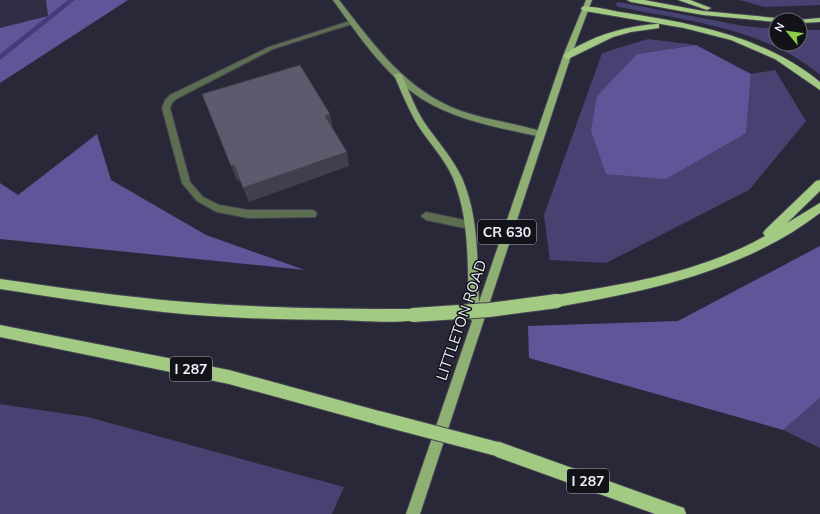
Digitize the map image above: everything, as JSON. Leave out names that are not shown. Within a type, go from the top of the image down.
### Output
[{"type":"highway","points":[[630,0],[703,13],[717,13],[768,19]]},
{"type":"highway","points":[[682,0],[702,6],[717,13]]},
{"type":"highway","points":[[585,9],[674,25],[744,41],[778,56],[820,87]]},
{"type":"highway","points":[[808,21],[820,20]]},
{"type":"highway","points":[[567,56],[595,39],[614,33],[638,28],[674,25]]},
{"type":"highway","points":[[732,258],[774,229],[820,184]]},
{"type":"highway","points":[[0,284],[103,299],[187,308],[346,315],[414,315],[489,310],[620,291],[732,258],[778,234],[820,207]]},
{"type":"highway","name":"I 287","points":[[0,331],[229,377],[497,449],[678,514]]},
{"type":"main road","name":"LITTLETON ROAD","points":[[413,514],[474,329],[567,56],[588,0]]},
{"type":"main road","points":[[398,75],[417,117],[449,161],[458,178],[464,197],[469,225],[474,329]]},
{"type":"street","points":[[336,0],[398,75],[420,93],[454,110],[541,134]]},
{"type":"lane","points":[[312,214],[248,214],[217,208],[200,199],[186,183],[166,108],[168,102],[173,97],[270,48],[353,22]]},
{"type":"lane","points":[[426,216],[469,225]]},
{"type":"shaded area","points":[[0,0],[46,0],[48,16],[0,28]]},
{"type":"shaded area","points":[[46,0],[128,0],[0,83],[0,28],[48,16]]},
{"type":"shaded area","points":[[739,0],[820,0],[820,5],[765,7]]},
{"type":"shaded area","points":[[618,2],[744,26],[768,28],[768,44],[750,37],[698,22],[619,7],[615,4]]},
{"type":"shaded area","points":[[808,30],[820,30],[820,75],[798,59],[785,52],[808,52]]},
{"type":"shaded area","points":[[648,39],[696,45],[637,54],[746,133],[751,74],[775,70],[806,121],[749,190],[606,263],[550,260],[544,215],[602,53]]},
{"type":"shaded area","points":[[696,45],[751,74],[746,133],[666,179],[606,174],[591,131],[597,96],[637,54]]},
{"type":"shaded area","points":[[97,134],[111,180],[206,235],[305,270],[0,239],[0,183],[18,195]]},
{"type":"shaded area","points":[[820,246],[820,398],[783,430],[529,358],[528,326],[678,321]]},
{"type":"shaded area","points":[[820,398],[820,448],[783,430]]},
{"type":"shaded area","points":[[0,404],[88,417],[344,487],[332,514],[0,514]]},
{"type":"building","points":[[300,65],[330,114],[325,116],[347,152],[243,188],[234,165],[231,166],[202,94]]},
{"type":"waterway","points":[[0,58],[72,0]]}]
